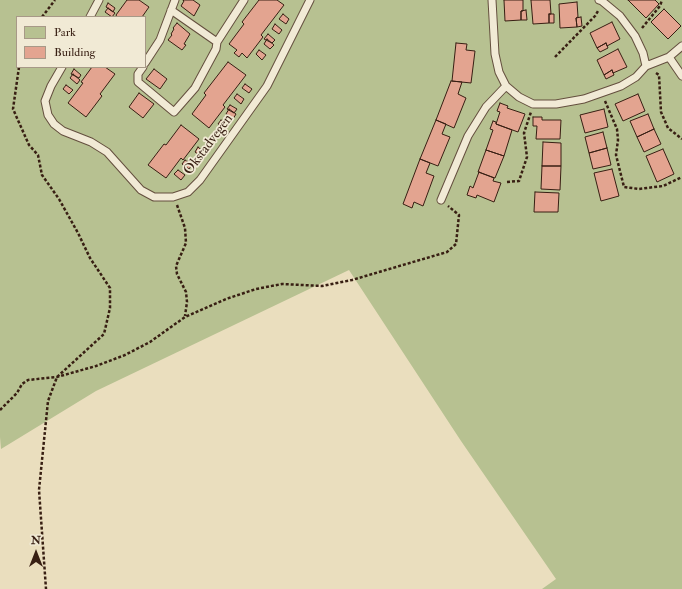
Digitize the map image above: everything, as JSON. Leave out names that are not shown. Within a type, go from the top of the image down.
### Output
[{"type":"lane","points":[[91,16],[99,0]]},
{"type":"lane","points":[[146,61],[160,40],[175,0]]},
{"type":"lane","points":[[142,68],[138,74],[138,82],[174,112],[195,88],[216,49],[217,42],[244,0]]},
{"type":"lane","name":"Okstadvegen","points":[[173,198],[188,192],[200,180],[267,86],[310,0]]},
{"type":"lane","points":[[492,0],[495,54],[499,72],[506,86],[519,97],[533,104],[556,104],[584,99],[622,86],[636,77],[646,66],[670,57],[682,46]]},
{"type":"lane","points":[[600,1],[620,16],[635,36],[643,53],[646,66]]},
{"type":"lane","points":[[171,10],[217,42]]},
{"type":"lane","points":[[670,57],[682,76]]},
{"type":"lane","points":[[61,68],[51,86],[45,101],[48,115],[54,124],[63,131],[91,142],[107,152],[141,190],[154,197],[173,198]]},
{"type":"lane","points":[[441,200],[468,136],[486,107],[506,86]]},
{"type":"path","points":[[43,16],[55,0]]},
{"type":"path","points":[[635,36],[660,6],[662,0]]},
{"type":"path","points":[[555,57],[595,16],[600,1]]},
{"type":"path","points":[[646,66],[659,75],[661,112],[668,128],[682,139]]},
{"type":"path","points":[[19,68],[13,109],[29,145],[38,155],[42,175],[59,199],[78,232],[90,258],[110,288],[110,308],[104,334],[57,377],[48,401],[39,490],[46,589]]},
{"type":"path","points":[[602,93],[617,129],[618,140],[616,155],[624,187],[639,189],[663,186],[682,177]]},
{"type":"path","points":[[507,182],[518,181],[527,157],[524,133],[533,104]]},
{"type":"path","points":[[173,198],[185,228],[186,243],[176,266],[177,274],[186,292],[187,302],[184,317]]},
{"type":"path","points":[[0,410],[17,393],[22,384],[28,380],[57,377],[96,366],[125,355],[150,342],[184,317],[226,299],[256,289],[282,284],[322,286],[352,280],[447,252],[456,244],[459,216],[441,200]]},
{"type":"green space","points":[[0,0],[682,0],[682,589],[542,589],[556,579],[461,441],[349,270],[96,391],[1,449]]},
{"type":"building","points":[[127,0],[139,0],[149,7],[143,16],[116,15]]},
{"type":"building","points":[[183,0],[193,0],[200,5],[194,16],[181,6],[184,1]]},
{"type":"building","points":[[259,0],[277,0],[284,5],[261,35],[263,37],[247,58],[242,53],[239,57],[234,53],[237,50],[229,44],[244,24],[242,22]]},
{"type":"building","points":[[504,0],[523,0],[521,20],[505,21]]},
{"type":"building","points":[[531,0],[550,0],[551,14],[549,14],[549,23],[533,24]]},
{"type":"building","points":[[628,0],[655,0],[659,4],[646,18]]},
{"type":"building","points":[[577,2],[577,27],[560,28],[559,4]]},
{"type":"building","points":[[108,3],[115,8],[113,12],[106,7]]},
{"type":"building","points":[[108,8],[115,13],[113,16],[111,16],[105,12]]},
{"type":"building","points":[[664,9],[681,26],[668,39],[651,22]]},
{"type":"building","points":[[526,10],[527,20],[521,20],[521,11]]},
{"type":"building","points":[[283,14],[289,19],[286,24],[279,19]]},
{"type":"building","points":[[549,14],[554,14],[554,23],[549,23]]},
{"type":"building","points":[[581,17],[582,26],[577,27],[576,18]]},
{"type":"building","points":[[612,22],[620,39],[607,46],[606,43],[597,48],[590,33]]},
{"type":"building","points":[[177,23],[190,34],[184,44],[186,45],[182,50],[168,40]]},
{"type":"building","points":[[275,24],[282,30],[279,34],[272,29]]},
{"type":"building","points":[[268,34],[275,40],[272,43],[264,39]]},
{"type":"building","points":[[267,39],[274,45],[270,49],[264,44]]},
{"type":"building","points":[[456,43],[467,44],[466,50],[475,51],[471,83],[452,81]]},
{"type":"building","points":[[606,43],[608,48],[600,52],[597,48]]},
{"type":"building","points":[[618,49],[627,67],[613,73],[612,70],[604,75],[597,60]]},
{"type":"building","points":[[259,50],[266,55],[262,60],[256,54]]},
{"type":"building","points":[[228,62],[246,75],[223,105],[225,107],[209,128],[192,114],[206,95],[204,93]]},
{"type":"building","points":[[91,68],[106,68],[115,74],[100,94],[102,96],[86,117],[68,103],[83,83],[81,82]]},
{"type":"building","points":[[74,69],[81,75],[79,78],[71,74]]},
{"type":"building","points":[[154,69],[167,79],[160,89],[146,79]]},
{"type":"building","points":[[612,70],[614,75],[606,79],[604,75]]},
{"type":"building","points":[[73,74],[80,80],[77,84],[70,78]]},
{"type":"building","points":[[451,81],[462,82],[458,94],[466,98],[454,128],[436,120]]},
{"type":"building","points":[[245,84],[252,89],[249,93],[242,88]]},
{"type":"building","points":[[66,85],[73,90],[69,94],[63,89]]},
{"type":"building","points":[[139,93],[154,104],[143,118],[129,107]]},
{"type":"building","points":[[237,94],[244,99],[241,104],[234,98]]},
{"type":"building","points":[[638,94],[645,111],[623,121],[615,104]]},
{"type":"building","points":[[500,103],[508,106],[507,108],[525,114],[518,132],[496,124],[500,112],[497,111]]},
{"type":"building","points":[[230,105],[237,109],[234,113],[227,109]]},
{"type":"building","points":[[229,109],[236,114],[233,119],[226,114]]},
{"type":"building","points":[[604,109],[608,127],[585,133],[580,115]]},
{"type":"building","points":[[648,114],[654,129],[637,137],[630,121]]},
{"type":"building","points":[[533,117],[542,117],[542,120],[561,120],[560,139],[536,139],[537,126],[533,126]]},
{"type":"building","points":[[221,120],[228,125],[225,129],[218,124]]},
{"type":"building","points":[[436,120],[446,124],[442,134],[450,137],[438,166],[420,159]]},
{"type":"building","points":[[493,121],[496,122],[496,124],[512,130],[504,156],[486,150],[493,130],[490,129]]},
{"type":"building","points":[[181,125],[199,139],[183,160],[181,158],[166,178],[148,165]]},
{"type":"building","points":[[654,129],[661,144],[644,152],[637,137]]},
{"type":"building","points":[[603,132],[607,148],[589,153],[585,137]]},
{"type":"building","points":[[543,142],[561,143],[561,166],[542,166]]},
{"type":"building","points":[[198,147],[205,153],[202,157],[195,152]]},
{"type":"building","points":[[607,148],[611,165],[593,169],[589,153]]},
{"type":"building","points":[[663,149],[674,174],[657,182],[646,156]]},
{"type":"building","points":[[486,150],[504,156],[495,178],[478,172]]},
{"type":"building","points":[[190,158],[197,163],[194,168],[188,161]]},
{"type":"building","points":[[420,159],[430,163],[426,173],[434,176],[423,206],[414,202],[412,208],[403,204]]},
{"type":"building","points":[[185,160],[192,165],[189,169],[182,164]]},
{"type":"building","points":[[542,166],[561,166],[560,190],[541,189]]},
{"type":"building","points":[[612,169],[619,196],[601,201],[594,173]]},
{"type":"building","points":[[178,170],[185,175],[181,180],[174,174]]},
{"type":"building","points":[[479,172],[494,178],[493,181],[501,183],[494,202],[477,195],[476,198],[467,195],[470,186],[473,188]]},
{"type":"building","points":[[535,192],[559,193],[558,212],[534,212]]}]
